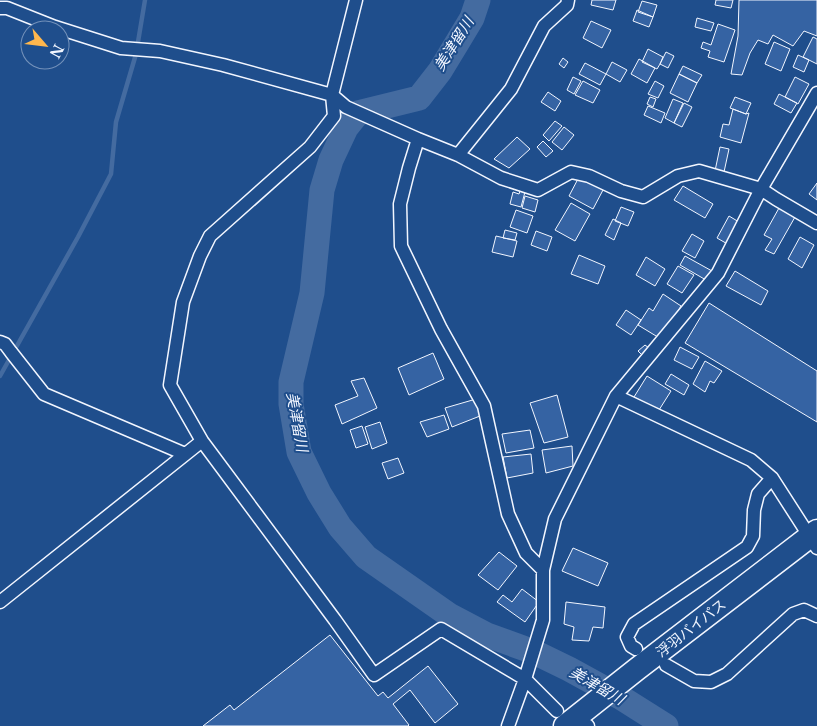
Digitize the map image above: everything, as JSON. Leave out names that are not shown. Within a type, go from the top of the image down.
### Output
[{"type":"highway","name":"浮羽バイパス","points":[[561,718],[589,719],[637,659],[815,538]]},
{"type":"street","points":[[356,0],[332,95],[334,116],[310,147],[210,236],[182,302],[170,385],[202,441],[374,675],[441,629],[525,679],[561,718]]},
{"type":"street","points":[[458,155],[511,89],[544,26],[567,5],[568,0]]},
{"type":"street","points":[[4,6],[55,26],[121,48],[160,51],[223,65],[332,95],[346,107],[458,155],[501,178],[538,190],[571,172],[589,176],[621,191],[643,196],[678,176],[699,171],[761,189],[817,223]]},
{"type":"street","points":[[508,726],[525,679],[542,620],[542,570],[555,519],[616,396],[718,274],[761,189],[817,93]]},
{"type":"street","points":[[418,139],[400,204],[401,246],[441,329],[484,406],[508,514],[526,553],[542,570]]},
{"type":"street","points":[[0,342],[5,344],[44,394],[185,454]]},
{"type":"street","points":[[616,396],[751,460],[772,478],[815,538]]},
{"type":"street","points":[[0,602],[202,441]]},
{"type":"street","points":[[637,659],[627,637],[634,624],[746,547],[753,536],[754,510],[758,494],[772,478]]},
{"type":"street","points":[[666,665],[694,681],[711,682],[726,674],[792,614],[804,610],[817,616]]},
{"type":"building","points":[[592,0],[616,0],[613,10],[591,5]]},
{"type":"building","points":[[716,0],[733,0],[731,8],[715,5]]},
{"type":"building","points":[[739,0],[817,0],[817,36],[804,31],[793,46],[773,35],[768,44],[758,40],[750,53],[742,75],[731,74],[738,36]]},
{"type":"building","points":[[642,1],[657,5],[653,17],[638,12]]},
{"type":"building","points":[[637,10],[653,17],[649,27],[633,21]]},
{"type":"building","points":[[697,18],[714,23],[711,31],[695,27]]},
{"type":"building","points":[[591,21],[611,30],[602,48],[583,38]]},
{"type":"building","points":[[718,24],[735,30],[724,62],[708,57],[710,51],[701,48],[703,42],[711,45]]},
{"type":"building","points":[[813,37],[817,39],[817,64],[803,57]]},
{"type":"building","points":[[774,42],[790,49],[781,71],[765,64]]},
{"type":"building","points":[[648,49],[663,57],[657,69],[642,62]]},
{"type":"building","points":[[666,52],[674,56],[668,68],[660,64]]},
{"type":"building","points":[[798,55],[809,60],[804,72],[793,67]]},
{"type":"building","points":[[563,58],[568,62],[564,68],[559,64]]},
{"type":"building","points":[[639,59],[655,68],[647,83],[631,74]]},
{"type":"building","points":[[612,62],[627,70],[620,82],[606,74]]},
{"type":"building","points":[[585,63],[606,74],[600,85],[579,74]]},
{"type":"building","points":[[683,66],[702,75],[697,83],[679,74]]},
{"type":"building","points":[[679,74],[697,83],[688,102],[670,93]]},
{"type":"building","points":[[573,77],[581,81],[574,94],[567,90]]},
{"type":"building","points":[[795,77],[809,84],[798,104],[785,97]]},
{"type":"building","points":[[583,81],[600,90],[593,103],[575,95]]},
{"type":"building","points":[[655,81],[664,86],[658,98],[648,94]]},
{"type":"building","points":[[548,92],[561,101],[555,111],[541,102]]},
{"type":"building","points":[[779,94],[797,103],[791,113],[774,104]]},
{"type":"building","points":[[650,97],[656,99],[653,107],[647,104]]},
{"type":"building","points":[[735,97],[751,103],[746,114],[730,108]]},
{"type":"building","points":[[673,99],[683,103],[674,123],[665,118]]},
{"type":"building","points":[[684,103],[692,107],[682,127],[674,123]]},
{"type":"building","points":[[648,106],[665,113],[661,123],[644,115]]},
{"type":"building","points":[[733,109],[746,114],[749,113],[741,143],[720,137],[723,124],[729,125]]},
{"type":"building","points":[[555,121],[562,126],[549,141],[543,135]]},
{"type":"building","points":[[564,127],[574,135],[562,150],[552,142]]},
{"type":"building","points":[[517,137],[530,149],[509,168],[494,159]]},
{"type":"building","points":[[543,141],[553,151],[546,157],[537,147]]},
{"type":"building","points":[[720,147],[729,149],[724,172],[715,171]]},
{"type":"building","points":[[579,177],[603,190],[593,209],[569,196]]},
{"type":"building","points":[[817,183],[817,200],[809,194]]},
{"type":"building","points":[[683,186],[713,204],[705,218],[674,200]]},
{"type":"building","points":[[520,191],[525,192],[521,207],[510,204],[513,192],[519,194]]},
{"type":"building","points":[[525,196],[538,200],[535,212],[522,208]]},
{"type":"building","points":[[571,203],[590,214],[575,241],[555,230]]},
{"type":"building","points":[[621,207],[634,212],[628,226],[615,221]]},
{"type":"building","points":[[779,208],[795,217],[774,254],[765,250],[772,239],[764,235]]},
{"type":"building","points":[[516,210],[533,216],[527,233],[510,227]]},
{"type":"building","points":[[729,216],[744,225],[731,246],[717,238]]},
{"type":"building","points":[[613,219],[621,223],[614,240],[605,235]]},
{"type":"building","points":[[505,230],[517,233],[515,240],[503,238]]},
{"type":"building","points":[[536,231],[552,237],[547,251],[531,245]]},
{"type":"building","points":[[692,234],[704,241],[695,258],[682,251]]},
{"type":"building","points":[[496,236],[517,241],[513,257],[492,252]]},
{"type":"building","points":[[800,237],[814,245],[802,268],[788,259]]},
{"type":"building","points":[[579,255],[605,266],[598,284],[571,274]]},
{"type":"building","points":[[685,256],[712,271],[706,280],[680,265]]},
{"type":"building","points":[[646,257],[665,269],[655,286],[636,275]]},
{"type":"building","points":[[678,266],[694,275],[682,293],[667,284]]},
{"type":"building","points":[[735,271],[768,291],[761,305],[726,286]]},
{"type":"building","points":[[663,294],[681,306],[661,339],[638,325],[649,308],[653,311]]},
{"type":"building","points":[[709,303],[817,371],[817,422],[685,343]]},
{"type":"building","points":[[626,310],[641,320],[631,335],[616,325]]},
{"type":"building","points":[[645,345],[649,348],[642,355],[638,351]]},
{"type":"building","points":[[680,347],[699,357],[692,369],[674,360]]},
{"type":"building","points":[[433,353],[444,379],[409,395],[398,368]]},
{"type":"building","points":[[705,361],[722,371],[714,383],[710,381],[705,392],[693,384]]},
{"type":"building","points":[[671,374],[689,385],[684,395],[665,384]]},
{"type":"building","points":[[647,376],[671,391],[659,410],[634,397]]},
{"type":"building","points":[[364,378],[377,408],[342,424],[335,405],[358,396],[351,381]]},
{"type":"building","points":[[557,395],[568,437],[544,443],[530,403]]},
{"type":"building","points":[[476,399],[480,416],[452,427],[445,408]]},
{"type":"building","points":[[444,415],[449,429],[427,437],[420,422]]},
{"type":"building","points":[[380,422],[387,443],[372,449],[365,427]]},
{"type":"building","points":[[362,426],[368,444],[356,448],[350,430]]},
{"type":"building","points":[[530,430],[534,448],[506,453],[502,434]]},
{"type":"building","points":[[572,446],[573,466],[546,473],[542,450]]},
{"type":"building","points":[[531,454],[533,473],[507,478],[503,457]]},
{"type":"building","points":[[398,458],[404,473],[388,479],[382,463]]},
{"type":"building","points":[[573,548],[608,563],[598,586],[562,571]]},
{"type":"building","points":[[499,552],[517,566],[498,590],[478,575]]},
{"type":"building","points":[[522,589],[539,602],[525,622],[497,602],[503,595],[512,602]]},
{"type":"building","points":[[566,602],[605,607],[603,628],[593,627],[589,641],[572,640],[574,627],[564,624]]},
{"type":"building","points":[[330,635],[378,696],[383,692],[388,698],[428,666],[458,704],[435,723],[410,690],[393,704],[408,726],[203,726],[230,705],[234,710]]},
{"type":"waterway","points":[[0,376],[111,174],[116,122],[136,54],[145,0]]},
{"type":"waterway","name":"美津留川","points":[[478,0],[472,18],[457,43],[440,71],[419,98],[358,113],[346,128],[331,160],[322,190],[312,293],[291,382],[291,404],[299,452],[319,493],[340,527],[366,557],[449,615],[487,635],[534,652],[569,669],[620,697],[666,726]]}]
